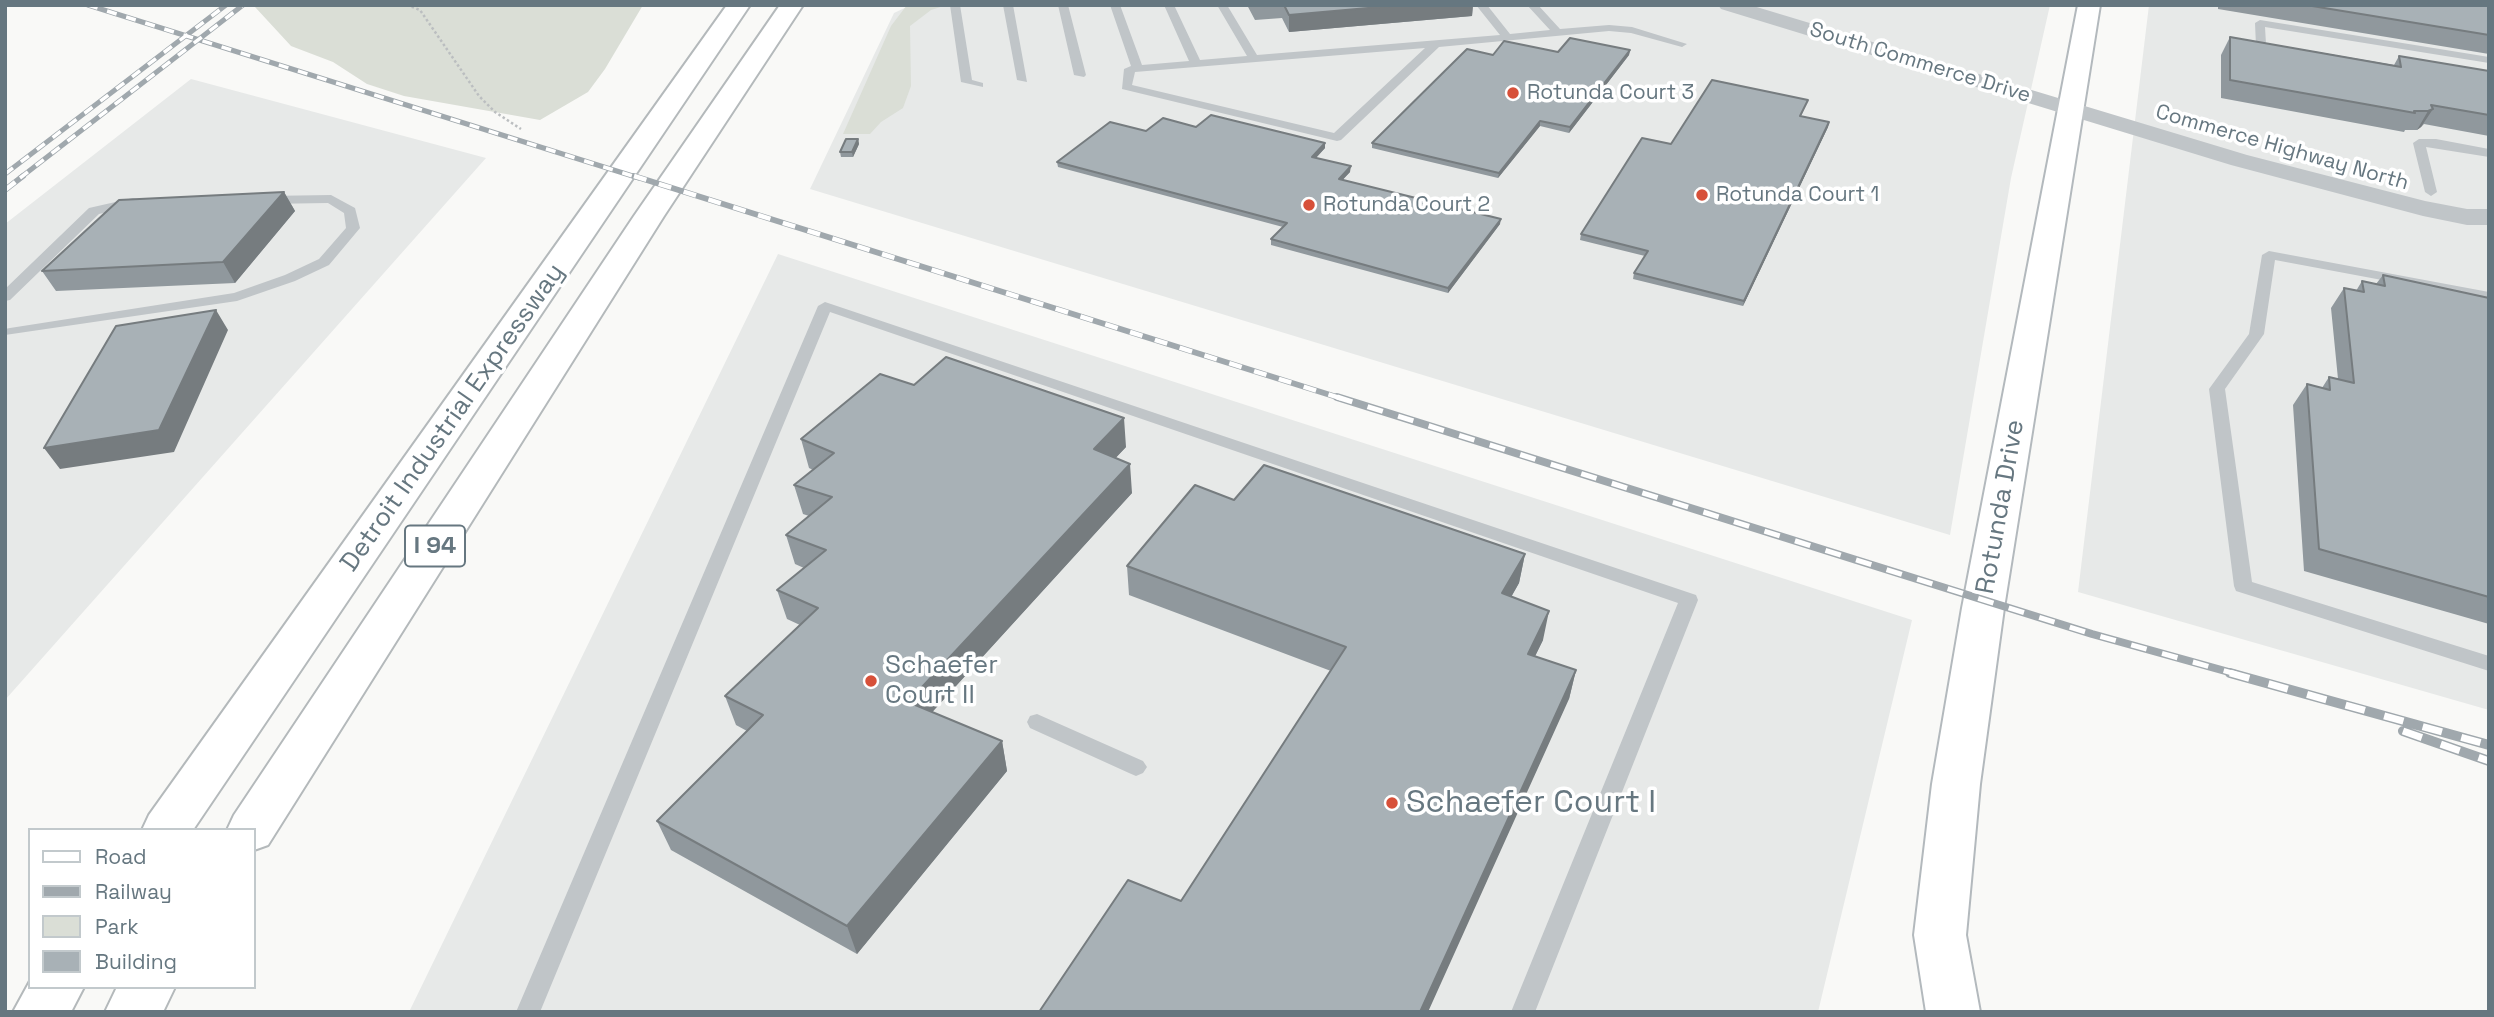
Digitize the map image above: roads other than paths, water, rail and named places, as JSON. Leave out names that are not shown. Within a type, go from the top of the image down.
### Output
[{"type":"main road","name":"Detroit Industrial Expressway","points":[[167,828],[739,5]]},
{"type":"main road","name":"Detroit Industrial Expressway","points":[[252,828],[649,216],[792,5]]},
{"type":"main road","points":[[765,48],[796,26],[818,5]]},
{"type":"main road","name":"Rotunda Drive","points":[[1953,1012],[1940,935],[1956,784],[2065,92],[2089,5]]},
{"type":"main road","points":[[40,1012],[56,989]]},
{"type":"main road","points":[[132,1012],[147,989]]},
{"type":"street","name":"South Commerce Drive","points":[[1728,5],[2065,92]]},
{"type":"street","name":"South Commerce Drive","points":[[1792,5],[1887,32]]},
{"type":"street","name":"Commerce Highway North","points":[[2065,92],[2205,126]]},
{"type":"street","name":"Commerce Highway North","points":[[2065,92],[2239,160],[2397,201],[2468,216],[2489,217]]},
{"type":"street","name":"Commerce Highway North","points":[[2258,141],[2489,211]]},
{"type":"lane","points":[[955,5],[967,82],[979,85]]},
{"type":"lane","points":[[1008,5],[1024,80]]},
{"type":"lane","points":[[1063,5],[1080,75]]},
{"type":"lane","points":[[1115,5],[1138,69]]},
{"type":"lane","points":[[1169,5],[1196,64]]},
{"type":"lane","points":[[1222,5],[1254,59]]},
{"type":"lane","points":[[1481,5],[1507,37]]},
{"type":"lane","points":[[1532,5],[1558,33]]},
{"type":"lane","points":[[2288,50],[2261,46],[2260,23],[2489,60]]},
{"type":"lane","points":[[1436,44],[1338,137],[1126,87],[1130,69],[1609,28],[1632,30],[1682,44]]},
{"type":"lane","points":[[2431,192],[2419,143],[2436,143],[2489,153]]},
{"type":"lane","points":[[7,329],[237,297],[290,278],[324,262],[352,228],[349,211],[331,199],[252,200]]},
{"type":"lane","points":[[5,297],[94,211],[146,201]]},
{"type":"lane","points":[[2489,296],[2269,255],[2256,334],[2217,389],[2242,586],[2489,664]]},
{"type":"lane","points":[[528,1012],[825,306],[1689,600],[1522,1012]]},
{"type":"lane","points":[[1037,722],[1136,766]]},
{"type":"railway","points":[[88,5],[186,36]]},
{"type":"railway","points":[[186,36],[226,5]]},
{"type":"railway","points":[[198,40],[243,5]]},
{"type":"railway","points":[[5,174],[186,36]]},
{"type":"railway","points":[[186,36],[198,40]]},
{"type":"railway","points":[[20,178],[198,40]]},
{"type":"railway","points":[[198,40],[639,178]]},
{"type":"railway","points":[[5,190],[23,176]]},
{"type":"railway","points":[[634,176],[1343,399]]},
{"type":"railway","points":[[1337,397],[2092,634],[2236,674]]},
{"type":"railway","points":[[2230,673],[2489,745]]},
{"type":"railway","points":[[2403,731],[2489,761]]},
{"type":"place","name":"Rotunda Court 3","points":[[1513,93]]},
{"type":"place","name":"Rotunda Court 1","points":[[1702,195]]},
{"type":"place","name":"Rotunda Court 2","points":[[1309,205]]},
{"type":"place","name":"Schaefer Court II","points":[[871,681]]},
{"type":"place","name":"Schaefer Court I","points":[[1392,803]]}]
